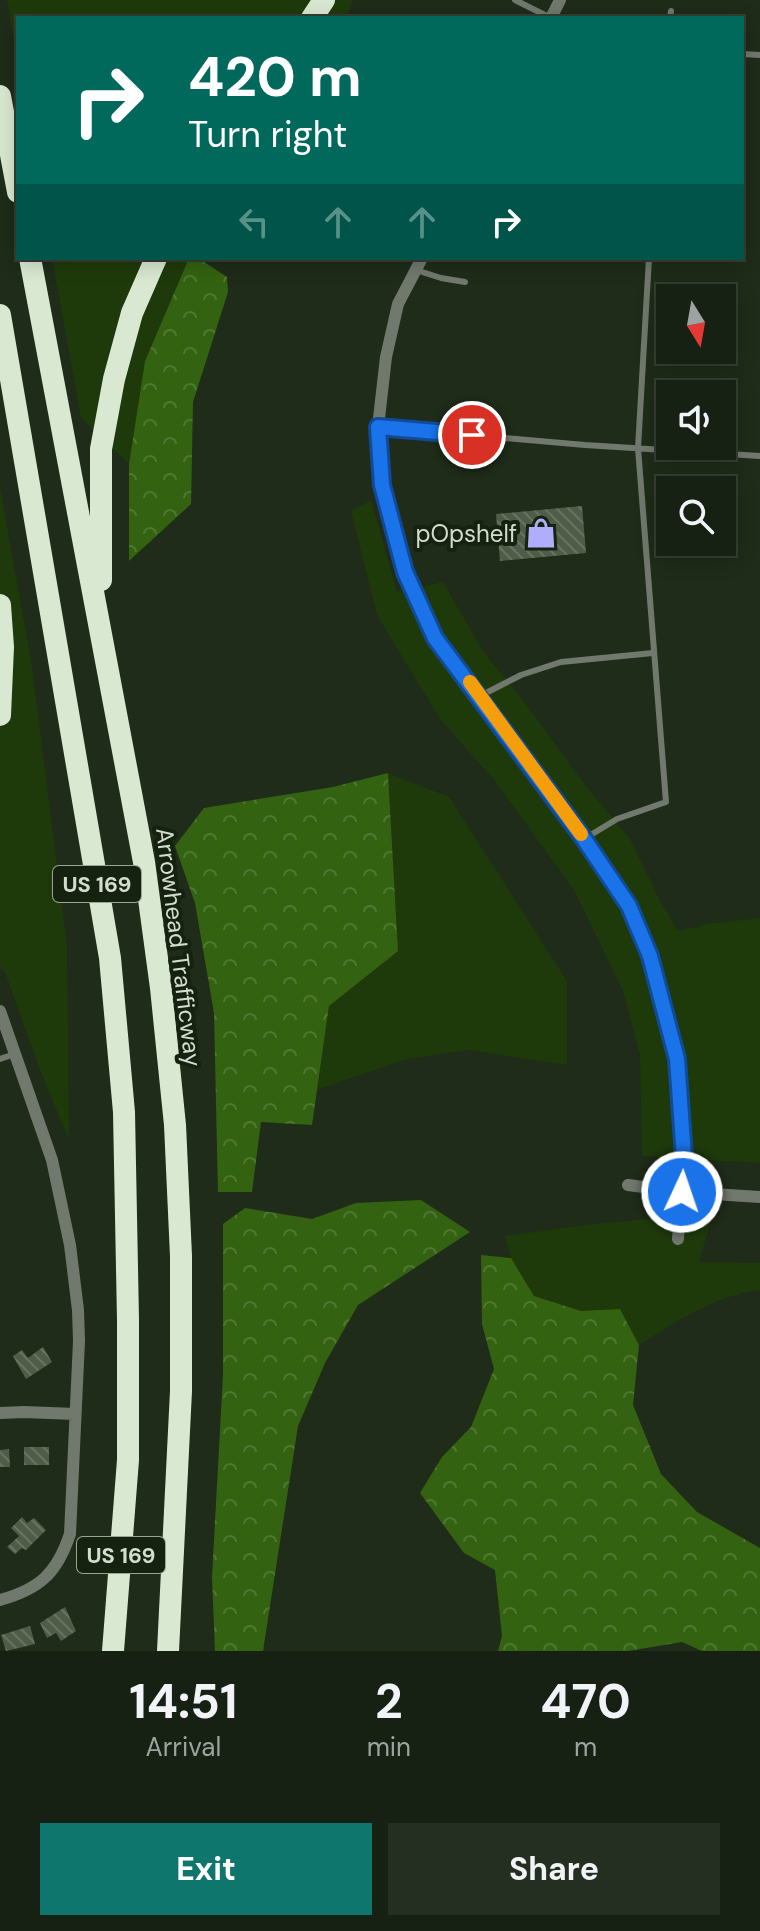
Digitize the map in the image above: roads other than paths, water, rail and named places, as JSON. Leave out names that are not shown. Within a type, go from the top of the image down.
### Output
[{"type":"highway","points":[[0,96],[16,181]]},
{"type":"highway","name":"Arrowhead Trafficway","points":[[30,260],[144,862],[175,1125],[181,1256],[181,1391],[169,1648]]},
{"type":"highway","points":[[101,633],[101,449],[114,379],[132,313],[155,260]]},
{"type":"highway","name":"US 169","points":[[0,315],[110,958],[124,1112],[128,1460],[113,1651]]},
{"type":"highway","points":[[0,605],[3,647],[0,715]]},
{"type":"street","points":[[419,264],[398,304],[386,357],[378,427],[382,485],[405,572],[435,638],[584,839],[629,906],[650,956],[677,1059],[684,1157],[678,1239]]},
{"type":"street","points":[[0,1011],[52,1160],[70,1245],[79,1341],[70,1534],[54,1569],[20,1594],[0,1600]]},
{"type":"street","points":[[628,1185],[760,1197]]},
{"type":"street","points":[[0,1413],[75,1414]]},
{"type":"lane","points":[[515,0],[547,16]]},
{"type":"lane","points":[[584,839],[617,819],[666,802],[638,448],[649,260]]},
{"type":"lane","points":[[419,264],[441,278],[465,282]]},
{"type":"lane","points":[[378,427],[760,456]]},
{"type":"lane","points":[[480,696],[521,675],[561,662],[653,653]]},
{"type":"lane","points":[[0,1059],[15,1054]]},
{"type":"place","name":"pOpshelf","points":[[541,533]]}]
